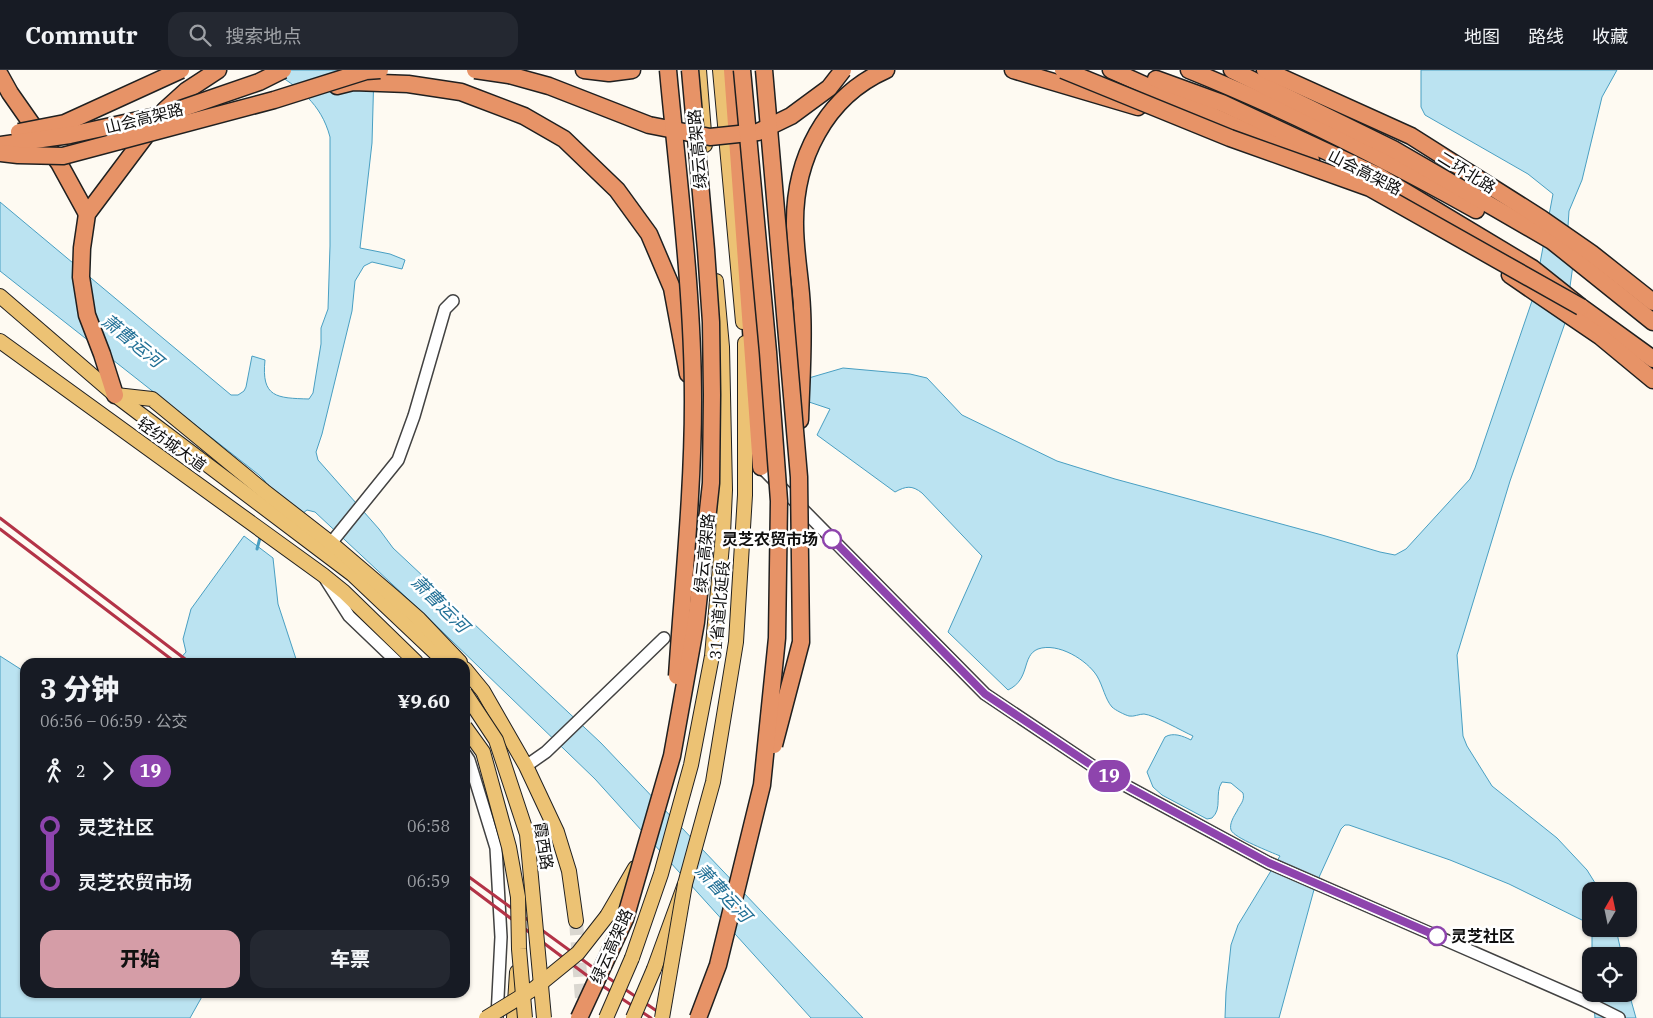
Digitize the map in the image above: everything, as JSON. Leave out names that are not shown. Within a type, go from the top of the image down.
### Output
[{"type":"highway","points":[[0,135],[65,123],[181,70]]},
{"type":"highway","points":[[115,395],[87,315],[81,277],[82,248],[86,220],[165,110],[186,91],[218,70]]},
{"type":"highway","name":"山会高架路","points":[[0,145],[70,136],[166,114],[259,82],[284,70]]},
{"type":"highway","points":[[274,100],[366,71],[380,70]]},
{"type":"highway","points":[[475,70],[509,75],[549,86],[649,125],[710,137],[758,132],[791,116],[829,88],[843,70]]},
{"type":"highway","points":[[584,70],[609,73],[632,70]]},
{"type":"highway","points":[[668,70],[689,302],[693,401],[690,484],[672,756]]},
{"type":"highway","name":"绿云高架路","points":[[579,1018],[625,919],[672,756],[696,622],[711,484],[712,395],[711,322],[690,70]]},
{"type":"highway","points":[[732,70],[761,467]]},
{"type":"highway","points":[[718,965],[762,785],[777,638],[779,502],[768,352],[742,70]]},
{"type":"highway","points":[[764,70],[799,477]]},
{"type":"highway","points":[[698,1018],[718,965],[801,642],[799,477],[802,310],[795,226],[795,204],[799,179],[802,165],[816,133],[832,110],[851,91],[871,77],[886,70]]},
{"type":"highway","points":[[1013,70],[1193,123]]},
{"type":"highway","points":[[1063,70],[1193,123],[1370,188],[1653,358]]},
{"type":"highway","points":[[1111,70],[1371,188],[1531,288],[1575,311],[1601,337],[1653,380]]},
{"type":"highway","name":"山会高架路","points":[[1133,70],[1222,103],[1379,176],[1532,268],[1575,311]]},
{"type":"highway","name":"山会高架路","points":[[1189,70],[1240,91],[1389,162],[1599,277]]},
{"type":"highway","points":[[1232,70],[1394,149],[1552,241],[1653,322]]},
{"type":"highway","name":"二环北路","points":[[1264,70],[1411,136],[1542,219],[1591,253],[1653,302]]},
{"type":"highway","points":[[0,75],[10,93],[59,163],[86,220]]},
{"type":"highway","points":[[0,153],[18,156],[64,156],[274,100],[353,82],[408,84],[461,92],[524,116],[564,140],[617,190],[649,234],[672,288],[693,401]]},
{"type":"main road","points":[[606,1018],[632,958],[661,874],[691,765],[712,656],[725,490],[722,347],[699,70]]},
{"type":"main road","name":"31省道北延段","points":[[632,1018],[654,969],[685,884],[712,782],[736,642],[745,495],[745,346],[720,70]]},
{"type":"main road","points":[[0,296],[115,395],[152,399],[260,497],[304,530],[331,558],[352,574],[441,658]]},
{"type":"main road","name":"轻纺城大道","points":[[0,341],[323,575]]},
{"type":"main road","points":[[304,530],[334,540],[418,619],[456,658]]},
{"type":"main road","points":[[486,1018],[535,988],[578,953],[607,916],[633,873],[673,747],[700,616],[723,534]]},
{"type":"main road","points":[[323,575],[344,592],[412,658]]},
{"type":"main road","points":[[470,675],[483,692],[526,766],[557,832],[569,871],[576,921]]},
{"type":"main road","name":"霞西路","points":[[470,701],[496,740],[527,834],[544,1018]]},
{"type":"main road","name":"霞西路","points":[[470,734],[483,752],[509,847],[518,897],[519,948],[525,1018]]},
{"type":"main road","points":[[662,1018],[685,884]]},
{"type":"main road","points":[[514,1018],[519,948]]},
{"type":"main road","points":[[582,999],[584,1018]]},
{"type":"street","points":[[334,540],[398,460],[414,416],[444,308],[453,301]]},
{"type":"street","points":[[761,467],[985,694],[1106,775],[1269,863],[1586,1001],[1619,1018]]},
{"type":"street","points":[[323,575],[349,616],[393,658]]},
{"type":"street","points":[[526,766],[546,752],[664,638]]},
{"type":"street","points":[[470,766],[496,848],[501,937],[497,1018]]},
{"type":"water","name":"萧曹运河","points":[[271,70],[374,70],[372,143],[360,248],[390,254],[405,260],[402,269],[372,262],[364,266],[355,281],[352,311],[316,452],[318,460],[379,529],[393,548],[601,743],[863,1018],[811,1018],[595,779],[315,512],[307,510],[303,513],[268,488],[265,481],[259,475],[0,271],[0,202],[231,395],[238,395],[244,391],[252,356],[265,360],[264,373],[266,382],[269,389],[274,393],[288,398],[309,399],[313,393],[321,344],[321,328],[328,309],[330,137],[326,125],[315,106],[291,83]]},
{"type":"water","points":[[1421,70],[1617,70],[1602,97],[1582,180],[1569,211],[1568,226],[1576,243],[1565,323],[1510,481],[1457,655],[1463,736],[1467,746],[1492,786],[1557,838],[1587,870],[1594,882],[1582,882],[1582,920],[1509,884],[1450,860],[1345,825],[1341,829],[1315,886],[1279,1018],[1225,1018],[1231,945],[1238,925],[1280,856],[1245,841],[1231,830],[1232,820],[1243,800],[1243,793],[1231,783],[1222,782],[1217,810],[1212,818],[1207,819],[1162,795],[1153,787],[1147,772],[1165,737],[1175,735],[1191,740],[1193,736],[1149,715],[1129,716],[1115,710],[1092,670],[1079,659],[1063,650],[1046,647],[1033,652],[1029,657],[1020,680],[1008,690],[948,632],[982,556],[922,493],[909,487],[895,492],[817,435],[830,409],[794,397],[795,382],[843,368],[910,374],[927,378],[962,415],[1057,461],[1115,479],[1395,555],[1406,549],[1470,479],[1475,468],[1534,295],[1553,194],[1528,174],[1425,115],[1421,107]]},
{"type":"water","points":[[244,536],[273,558],[278,604],[296,658],[181,658],[186,652],[183,639],[191,609]]},
{"type":"water","points":[[0,656],[20,669],[20,998],[201,998],[190,1018],[0,1018]]},
{"type":"water","points":[[1592,938],[1618,938],[1620,947],[1592,947]]},
{"type":"water","points":[[1594,1002],[1632,1002],[1636,1018],[1595,1018]]},
{"type":"waterway","points":[[257,549],[261,534]]},
{"type":"tunnel","points":[[576,921],[582,999]]},
{"type":"railway","points":[[0,518],[184,658]]},
{"type":"railway","points":[[0,529],[170,658]]},
{"type":"railway","points":[[470,878],[591,966],[667,1018]]},
{"type":"railway","points":[[470,888],[589,977],[651,1018]]},
{"type":"bus line","name":"19","points":[[832,539],[985,694],[1106,775],[1269,863],[1437,936]]},
{"type":"place","name":"灵芝农贸市场","points":[[832,539]]},
{"type":"place","name":"灵芝社区","points":[[1437,936]]}]
